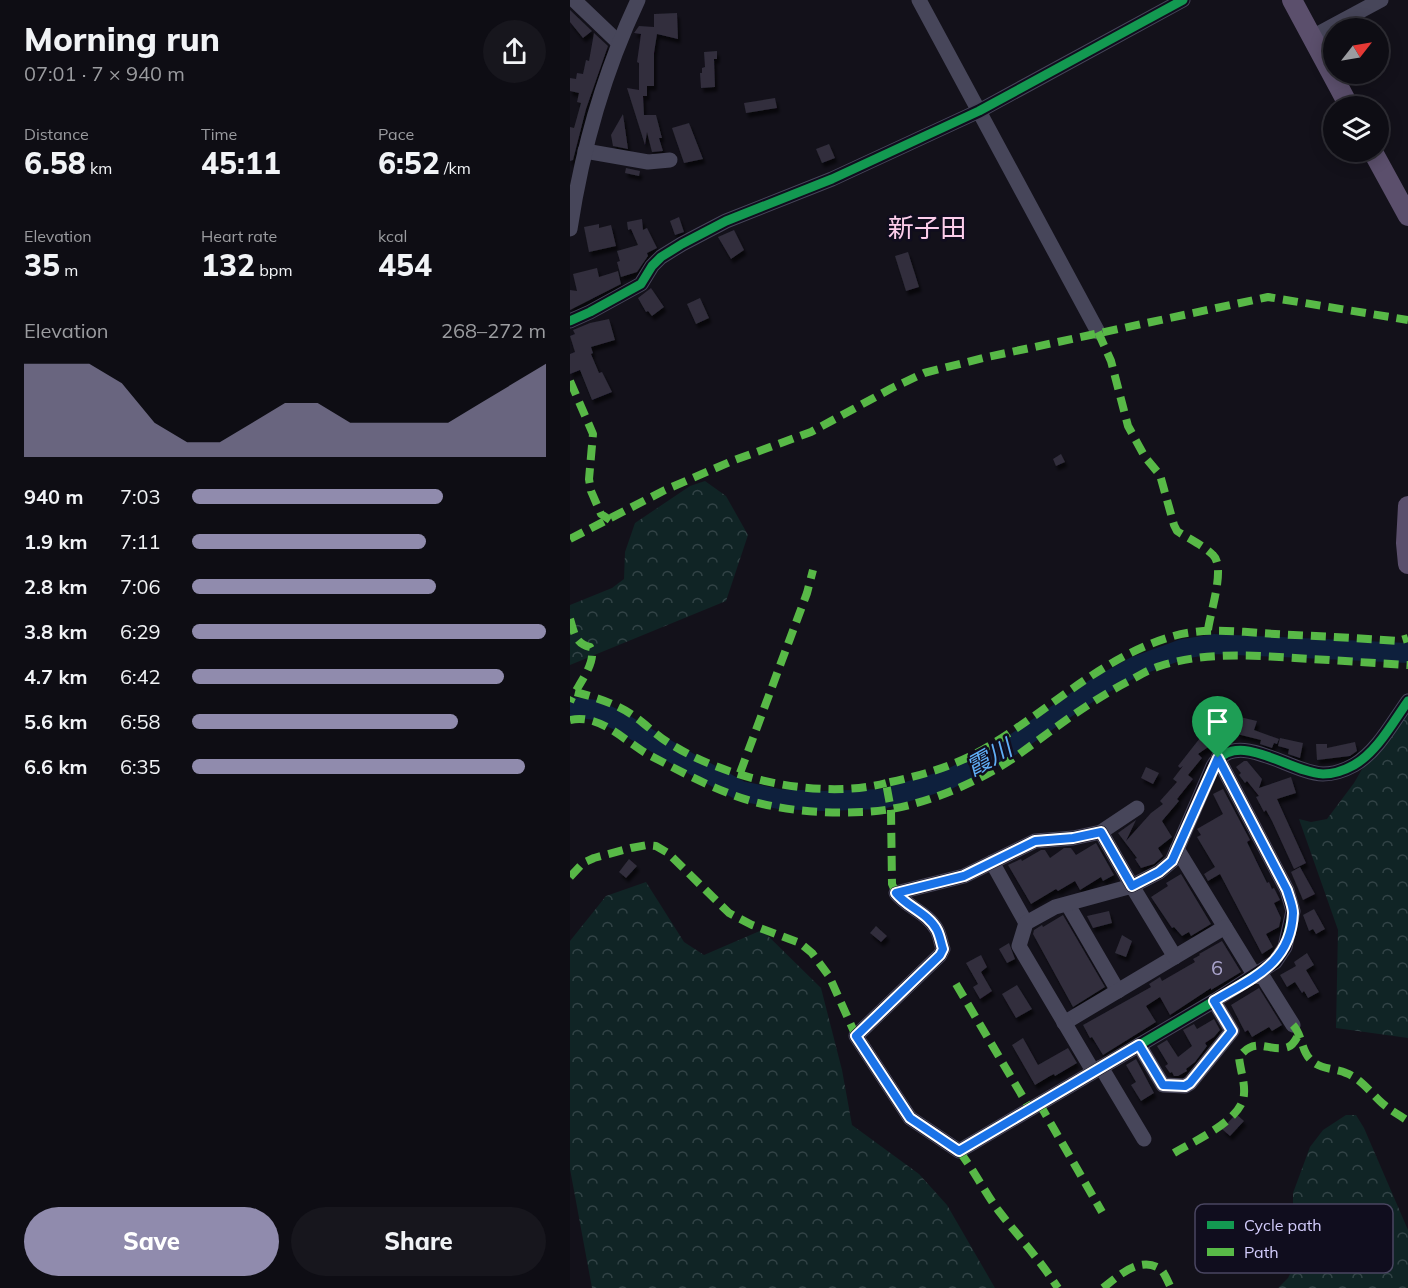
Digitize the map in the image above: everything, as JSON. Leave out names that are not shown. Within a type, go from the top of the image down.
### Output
[{"type":"main road","points":[[1292,0],[1344,96]]},
{"type":"main road","points":[[1379,162],[1408,216]]},
{"type":"main road","points":[[1408,506],[1406,543],[1408,564]]},
{"type":"street","points":[[574,0],[619,42]]},
{"type":"street","points":[[570,229],[585,151],[600,97],[619,42],[638,0]]},
{"type":"street","points":[[919,0],[1098,332]]},
{"type":"street","points":[[570,321],[641,284],[652,266],[661,257],[682,244],[726,222],[831,179],[979,111],[1183,0]]},
{"type":"street","points":[[1312,37],[1381,0]]},
{"type":"street","points":[[585,151],[648,162],[670,160]]},
{"type":"street","points":[[1144,1139],[1064,1023],[1019,946],[1026,923],[1055,907],[1132,886],[1172,861],[1218,758],[1224,753],[1237,749],[1315,773],[1335,773],[1355,765],[1365,757],[1408,701]]},
{"type":"street","points":[[1137,808],[1101,832],[1073,838],[1035,841],[956,878],[896,893],[932,923],[943,949],[940,955],[856,1036],[910,1118],[959,1151],[1255,976],[1275,962],[1285,947],[1293,911],[1287,890],[1218,758]]},
{"type":"street","points":[[1101,832],[1175,957]]},
{"type":"street","points":[[1177,849],[1255,976]]},
{"type":"street","points":[[992,862],[1026,923]]},
{"type":"street","points":[[1068,905],[1118,991]]},
{"type":"street","points":[[1064,1023],[1225,927]]},
{"type":"street","points":[[1255,976],[1263,977],[1293,1025]]},
{"type":"street","points":[[1139,1045],[1163,1085],[1185,1086],[1190,1083],[1232,1031],[1214,1001]]},
{"type":"green space","points":[[705,481],[726,496],[748,535],[726,601],[570,665],[570,605],[612,588],[624,579],[625,552],[635,523],[690,486]]},
{"type":"green space","points":[[1408,711],[1408,1038],[1336,1028],[1338,930],[1299,819],[1311,822],[1327,819],[1354,783],[1386,728]]},
{"type":"green space","points":[[646,882],[684,942],[704,955],[762,930],[821,988],[842,1070],[852,1125],[919,1174],[947,1205],[995,1288],[592,1288],[570,1169],[570,941],[606,896]]},
{"type":"green space","points":[[1346,1115],[1356,1115],[1364,1128],[1408,1230],[1408,1288],[1278,1288],[1290,1273],[1393,1273],[1393,1204],[1293,1204],[1293,1193],[1310,1147],[1323,1130]]},
{"type":"building","points":[[570,10],[592,31],[583,38],[570,22]]},
{"type":"building","points":[[677,13],[678,39],[657,34],[654,53],[654,86],[647,86],[647,96],[643,96],[644,115],[656,115],[662,138],[659,138],[663,151],[652,152],[647,132],[645,145],[627,88],[639,90],[639,63],[637,62],[641,34],[634,33],[639,26],[654,27],[654,14]]},
{"type":"building","points":[[594,33],[608,46],[586,109],[573,160],[570,161],[570,127],[574,128],[581,103],[577,102],[579,93],[570,91],[570,78],[576,79],[577,73],[583,74],[586,60],[589,61]]},
{"type":"building","points":[[717,51],[717,59],[714,59],[715,87],[701,88],[700,73],[705,67],[704,52]]},
{"type":"building","points":[[775,98],[777,108],[746,113],[744,103]]},
{"type":"building","points":[[623,114],[628,149],[613,146],[611,135]]},
{"type":"building","points":[[689,123],[703,159],[684,163],[672,128]]},
{"type":"building","points":[[829,144],[835,158],[822,163],[816,149]]},
{"type":"building","points":[[626,168],[640,171],[639,176],[625,173]]},
{"type":"building","points":[[679,217],[684,232],[675,235],[670,221]]},
{"type":"building","points":[[642,219],[643,230],[647,228],[657,248],[647,253],[648,256],[637,272],[621,277],[617,251],[638,245],[631,229],[628,230],[627,222]]},
{"type":"building","points":[[599,224],[599,228],[611,225],[616,246],[589,252],[584,227]]},
{"type":"building","points":[[734,230],[744,250],[731,259],[718,237]]},
{"type":"building","points":[[908,252],[919,287],[906,291],[895,256]]},
{"type":"building","points":[[597,268],[599,277],[618,271],[621,284],[570,310],[570,290],[577,291],[573,274]]},
{"type":"building","points":[[651,288],[664,307],[652,316],[648,311],[646,312],[638,298]]},
{"type":"building","points":[[700,298],[709,318],[696,324],[687,304]]},
{"type":"building","points":[[609,319],[615,340],[591,347],[593,353],[591,354],[599,373],[602,372],[612,392],[592,400],[580,370],[570,374],[570,354],[575,352],[570,336],[575,334],[573,330]]},
{"type":"building","points":[[1061,454],[1065,462],[1056,466],[1053,459]]},
{"type":"building","points":[[1219,708],[1232,711],[1231,715],[1257,721],[1254,730],[1279,739],[1277,744],[1274,743],[1272,748],[1260,744],[1261,740],[1237,734],[1238,731],[1213,724]]},
{"type":"building","points":[[1208,729],[1217,741],[1198,754],[1202,758],[1188,775],[1193,779],[1177,799],[1179,801],[1162,821],[1172,837],[1158,848],[1163,856],[1154,864],[1141,868],[1135,859],[1137,858],[1118,833],[1136,820],[1126,841],[1151,813],[1163,804],[1160,801],[1177,782],[1173,779],[1183,766],[1180,768],[1178,766],[1200,738],[1198,736]]},
{"type":"building","points":[[1280,738],[1303,743],[1300,758],[1288,754],[1289,749],[1278,746]]},
{"type":"building","points":[[1355,742],[1357,751],[1350,756],[1317,760],[1316,744],[1327,744],[1327,748]]},
{"type":"building","points":[[1247,761],[1262,779],[1259,788],[1291,777],[1296,793],[1277,799],[1306,863],[1294,869],[1272,821],[1256,797],[1259,796],[1239,775],[1241,773],[1236,767]]},
{"type":"building","points":[[1146,767],[1159,773],[1153,784],[1141,778]]},
{"type":"building","points":[[1223,789],[1250,840],[1247,842],[1267,883],[1269,882],[1272,889],[1274,888],[1280,900],[1274,903],[1281,918],[1279,927],[1266,934],[1273,947],[1262,954],[1220,874],[1208,881],[1204,874],[1215,867],[1197,837],[1201,835],[1197,829],[1223,814],[1213,794]]},
{"type":"building","points":[[1096,843],[1114,875],[1103,881],[1101,877],[1080,890],[1075,881],[1031,904],[1008,865],[1021,859],[1022,861],[1041,850],[1045,850],[1050,858],[1064,848],[1071,848],[1076,855]]},
{"type":"building","points":[[629,859],[637,866],[626,878],[619,872]]},
{"type":"building","points":[[1300,867],[1315,894],[1303,900],[1291,872]]},
{"type":"building","points":[[1181,874],[1211,924],[1191,936],[1189,932],[1182,936],[1174,927],[1172,928],[1151,897],[1168,886],[1166,883]]},
{"type":"building","points":[[1314,909],[1325,929],[1316,934],[1313,929],[1309,931],[1303,915]]},
{"type":"building","points":[[1109,911],[1112,923],[1093,928],[1087,916]]},
{"type":"building","points":[[1063,915],[1105,987],[1073,1007],[1033,934],[1034,930]]},
{"type":"building","points":[[876,926],[887,936],[881,942],[870,933]]},
{"type":"building","points":[[1122,935],[1132,941],[1126,957],[1115,953]]},
{"type":"building","points":[[1222,941],[1241,972],[1211,990],[1211,988],[1170,1015],[1160,997],[1146,1006],[1156,1022],[1103,1055],[1083,1025],[1151,987],[1149,984],[1160,977],[1162,981],[1195,962],[1193,959],[1199,954]]},
{"type":"building","points":[[1009,943],[1015,959],[1007,963],[999,949]]},
{"type":"building","points":[[1307,953],[1314,965],[1306,970],[1319,992],[1308,998],[1295,982],[1287,987],[1280,975],[1296,966],[1294,962]]},
{"type":"building","points":[[981,955],[987,967],[981,972],[992,991],[980,999],[973,987],[978,984],[966,963]]},
{"type":"building","points":[[1017,985],[1032,1009],[1016,1018],[1002,994]]},
{"type":"building","points":[[1259,988],[1282,1025],[1272,1031],[1269,1027],[1252,1037],[1248,1030],[1245,1032],[1231,1005]]},
{"type":"building","points":[[1214,1019],[1220,1030],[1205,1043],[1207,1046],[1195,1062],[1186,1069],[1187,1071],[1178,1076],[1170,1073],[1165,1066],[1168,1064],[1157,1046],[1167,1040],[1178,1057],[1192,1046],[1183,1030],[1194,1024],[1197,1029]]},
{"type":"building","points":[[1023,1038],[1038,1065],[1068,1048],[1077,1063],[1035,1085],[1012,1045]]},
{"type":"building","points":[[1136,1059],[1154,1093],[1141,1101],[1131,1085],[1136,1082],[1126,1065]]},
{"type":"building","points":[[1236,1114],[1244,1121],[1230,1136],[1222,1129]]},
{"type":"waterway","name":"霞川","points":[[570,707],[596,710],[619,721],[741,791],[779,799],[823,801],[882,799],[947,780],[995,757],[1094,689],[1134,667],[1183,649],[1214,644],[1408,653]]},
{"type":"marked path","points":[[570,539],[665,490],[732,461],[811,432],[924,373],[983,358],[1268,297],[1408,320]]},
{"type":"marked path","points":[[1098,332],[1111,361],[1128,426],[1145,457],[1160,475],[1177,531],[1205,548],[1217,561],[1218,580],[1208,630]]},
{"type":"marked path","points":[[570,381],[593,434],[589,479],[591,491],[601,514],[610,520]]},
{"type":"marked path","points":[[740,773],[807,593],[813,570]]},
{"type":"marked path","points":[[570,619],[578,640],[590,647],[592,653],[589,667],[570,702]]},
{"type":"marked path","points":[[896,893],[892,884],[891,810],[886,783],[941,768],[967,758],[1120,658],[1167,638],[1207,631],[1398,641],[1408,638]]},
{"type":"marked path","points":[[570,720],[581,719],[603,725],[651,756],[689,776],[744,799],[794,810],[862,812],[902,807],[964,786],[1002,766],[1101,697],[1160,666],[1193,658],[1244,656],[1408,665]]},
{"type":"marked path","points":[[575,692],[620,708],[634,716],[658,736],[697,758],[749,777],[806,788],[861,788],[886,783]]},
{"type":"marked path","points":[[570,877],[583,863],[594,858],[631,848],[656,846],[668,853],[729,913],[752,925],[800,943],[812,953],[829,976],[856,1036]]},
{"type":"marked path","points":[[956,984],[1030,1109]]},
{"type":"marked path","points":[[1293,1025],[1312,1061],[1320,1066],[1351,1075],[1385,1106],[1408,1121]]},
{"type":"marked path","points":[[1174,1153],[1216,1129],[1227,1121],[1242,1104],[1244,1085],[1239,1057],[1245,1050],[1257,1046],[1288,1047],[1294,1043],[1300,1032]]},
{"type":"marked path","points":[[1039,1103],[1102,1212]]},
{"type":"marked path","points":[[959,1151],[998,1210],[1058,1288]]},
{"type":"marked path","points":[[1103,1288],[1129,1269],[1144,1265],[1161,1269],[1171,1288]]},
{"type":"cycle path","points":[[570,321],[641,284],[652,266],[661,257],[682,244],[726,221],[832,179],[979,111],[1183,0]]},
{"type":"cycle path","points":[[1218,758],[1287,890],[1293,911],[1285,947],[1275,962],[1214,1001],[959,1151],[910,1118],[856,1036],[940,955],[943,949],[933,924],[896,893],[964,876],[1035,841],[1073,838],[1101,832],[1132,886],[1159,872],[1172,861],[1213,766],[1223,755],[1235,751],[1249,751],[1310,772],[1323,774],[1339,771],[1354,765],[1370,752],[1408,701]]},
{"type":"district","name":"新子田","points":[[927,228]]},
{"type":"route","points":[[1218,758],[1287,890],[1293,911],[1285,947],[1275,962],[1214,1001],[1232,1031],[1190,1083],[1185,1086],[1163,1085],[1139,1045],[959,1151],[910,1118],[856,1036],[930,962],[940,955],[943,949],[932,923],[896,893],[964,876],[1035,841],[1073,838],[1101,832],[1132,886],[1159,872],[1172,861],[1218,758]]}]
